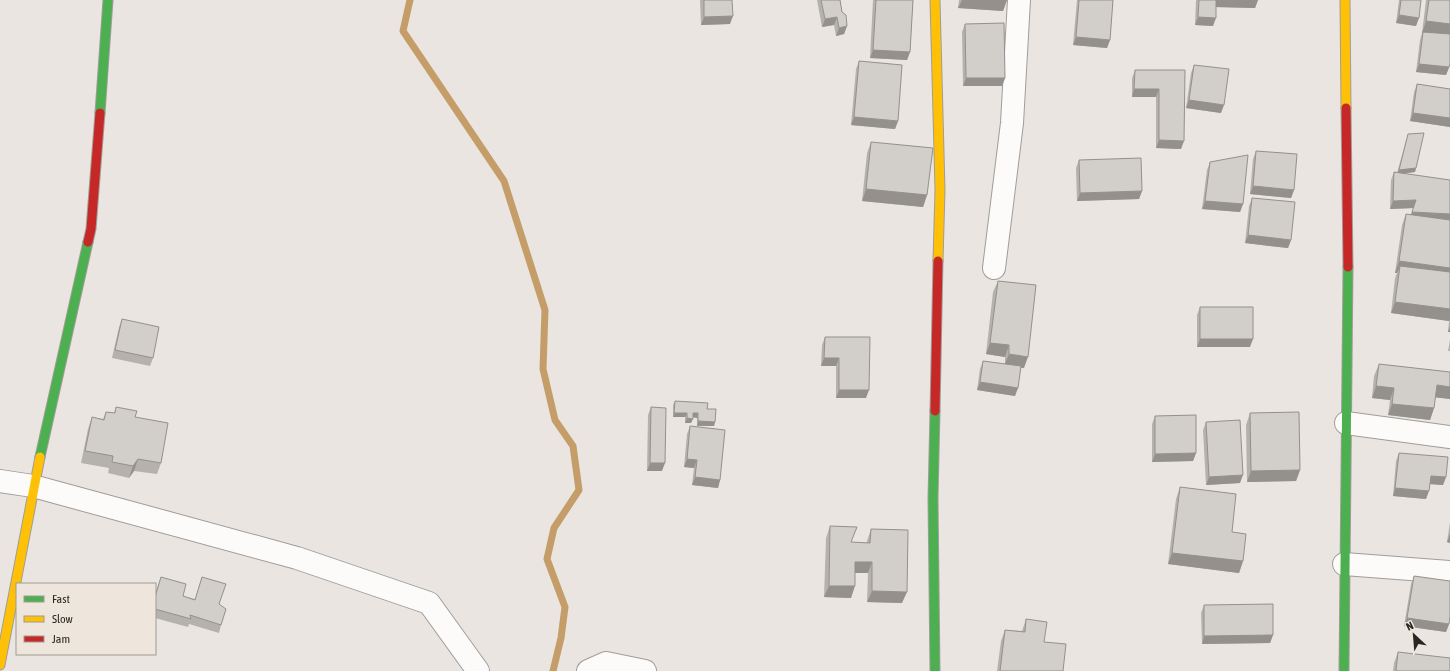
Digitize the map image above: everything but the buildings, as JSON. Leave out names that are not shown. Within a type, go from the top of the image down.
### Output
[{"type":"street","points":[[0,665],[33,486],[91,229],[108,0]]},
{"type":"street","points":[[935,0],[940,190],[934,498],[935,671]]},
{"type":"street","points":[[994,268],[1012,123],[1019,0]]},
{"type":"street","points":[[1344,671],[1348,281],[1345,0]]},
{"type":"street","points":[[1346,423],[1450,437]]},
{"type":"street","points":[[0,480],[33,486],[297,558],[429,603],[478,671]]},
{"type":"street","points":[[1344,564],[1450,572]]},
{"type":"street","points":[[588,671],[606,663],[645,671]]},
{"type":"waterway","points":[[410,0],[403,31],[504,181],[545,310],[543,369],[555,420],[573,446],[579,490],[554,528],[547,559],[565,607],[561,638],[553,671]]},
{"type":"traffic: fast","points":[[100,113],[108,0]]},
{"type":"traffic: fast","points":[[40,457],[88,242]]},
{"type":"traffic: fast","points":[[1344,671],[1348,267]]},
{"type":"traffic: fast","points":[[935,411],[933,498],[935,671]]},
{"type":"traffic: slow","points":[[935,0],[940,190],[938,261]]},
{"type":"traffic: slow","points":[[1345,0],[1346,108]]},
{"type":"traffic: slow","points":[[0,665],[40,457]]},
{"type":"traffic: jam","points":[[1346,108],[1348,267]]},
{"type":"traffic: jam","points":[[88,242],[91,229],[100,113]]},
{"type":"traffic: jam","points":[[935,411],[938,261]]}]
